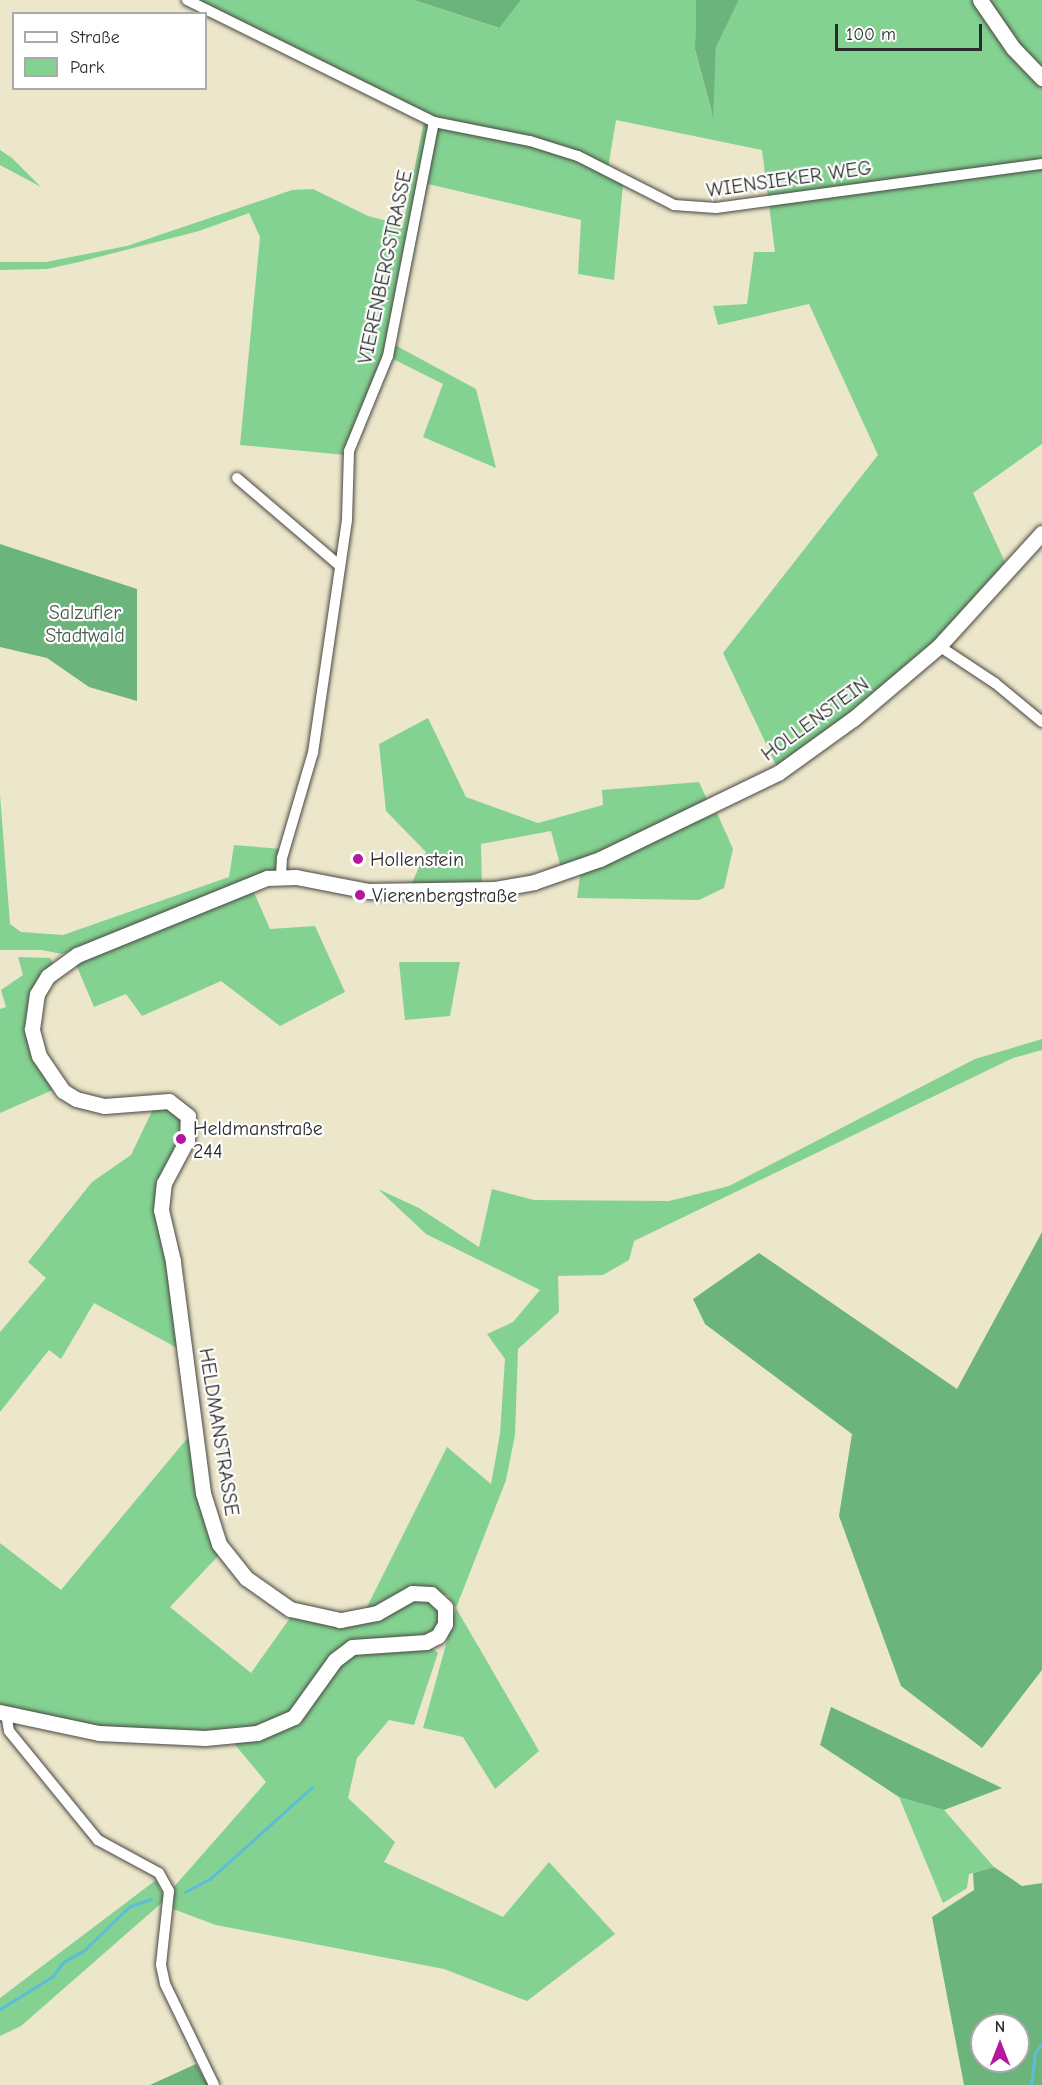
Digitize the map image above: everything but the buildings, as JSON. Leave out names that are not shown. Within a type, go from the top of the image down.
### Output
[{"type":"main road","points":[[980,0],[1013,48],[1042,78]]},
{"type":"main road","name":"HOLLENSTEIN","points":[[76,1099],[50,1076],[39,1056],[32,1029],[37,994],[48,976],[77,955],[267,878],[281,876],[379,892],[495,889],[534,882],[600,859],[778,773],[898,685],[939,646],[1042,533]]},
{"type":"main road","name":"HELDMANSTRASSE","points":[[3,1713],[99,1733],[205,1738],[257,1733],[294,1717],[335,1660],[352,1647],[426,1642],[438,1636],[445,1624],[445,1607],[431,1594],[412,1593],[377,1613],[359,1618],[340,1620],[307,1614],[264,1594],[230,1560],[208,1519],[173,1260],[161,1210],[164,1183],[187,1140],[188,1116],[169,1101],[104,1106],[76,1099]]},
{"type":"street","name":"WIENSIEKER WEG","points":[[187,0],[434,122],[530,141],[578,156],[674,205],[699,209],[1042,164]]},
{"type":"street","name":"VIERENBERGSTRASSE","points":[[281,876],[282,858],[313,753],[347,519],[349,451],[388,356],[434,122]]},
{"type":"street","points":[[237,478],[340,566]]},
{"type":"street","points":[[939,646],[995,683],[1042,722]]},
{"type":"street","name":"HELDMANSTRASSE","points":[[3,1713],[9,1731],[98,1840],[159,1873],[169,1891],[170,1908],[161,1946],[165,1984],[214,2085]]},
{"type":"green space","points":[[192,0],[414,0],[498,28],[521,0],[696,0],[695,49],[712,114],[716,47],[739,0],[974,0],[1008,50],[1042,87],[1042,444],[973,493],[1005,562],[937,641],[851,716],[777,767],[723,653],[878,455],[809,304],[718,325],[713,306],[747,304],[754,252],[775,252],[762,150],[616,120],[608,168],[434,119]]},
{"type":"green space","points":[[414,0],[521,0],[499,28]]},
{"type":"green space","points":[[696,0],[739,0],[716,47],[713,117],[695,49]]},
{"type":"green space","points":[[986,0],[1042,0],[1042,71],[1017,44]]},
{"type":"green space","points":[[424,122],[527,144],[572,158],[623,184],[614,280],[578,274],[581,220],[428,184],[395,345],[476,389],[496,468],[423,437],[443,384],[391,358],[345,455],[240,445],[260,237],[249,213],[199,231],[79,262],[47,269],[0,270],[0,262],[46,262],[127,246],[292,190],[313,189],[368,216],[403,225]]},
{"type":"green space","points":[[0,150],[12,158],[41,187],[0,165]]},
{"type":"green space","name":"Salzufler Stadtwald","points":[[0,544],[137,589],[137,701],[89,687],[47,658],[0,647]]},
{"type":"green space","points":[[428,718],[466,797],[538,823],[603,805],[602,790],[699,782],[709,804],[561,868],[551,831],[481,844],[482,886],[410,887],[426,852],[386,811],[379,744]]},
{"type":"green space","points":[[0,795],[10,924],[21,932],[63,935],[229,877],[234,845],[282,849],[275,872],[62,954],[42,950],[0,950]]},
{"type":"green space","points":[[717,813],[733,849],[724,888],[699,900],[577,898],[581,870]]},
{"type":"green space","points":[[252,888],[270,929],[315,926],[345,992],[280,1026],[221,981],[142,1016],[126,994],[94,1007],[75,962]]},
{"type":"green space","points":[[18,957],[50,958],[54,964],[29,1010],[55,1089],[0,1113],[0,1009],[6,1007],[1,990],[23,975]]},
{"type":"green space","points":[[399,962],[460,962],[450,1016],[405,1020]]},
{"type":"green space","points":[[1042,1039],[1042,1050],[1013,1058],[634,1241],[629,1260],[603,1275],[558,1276],[559,1312],[518,1349],[515,1435],[506,1480],[456,1608],[448,1596],[432,1589],[365,1611],[447,1447],[491,1484],[500,1434],[505,1359],[487,1334],[513,1322],[540,1290],[426,1234],[378,1189],[419,1208],[479,1247],[492,1189],[534,1200],[669,1201],[729,1186],[975,1059]]},
{"type":"green space","points":[[155,1105],[167,1105],[185,1125],[161,1183],[181,1350],[94,1303],[61,1359],[49,1350],[0,1412],[0,1332],[46,1278],[28,1262],[92,1182],[131,1155]]},
{"type":"green space","points":[[1042,1232],[1042,1670],[982,1748],[901,1686],[839,1516],[852,1434],[705,1324],[693,1299],[759,1253],[957,1389]]},
{"type":"green space","points":[[190,1435],[219,1555],[170,1607],[251,1673],[290,1618],[343,1625],[413,1597],[429,1598],[439,1608],[441,1623],[434,1632],[423,1637],[366,1639],[291,1713],[256,1729],[205,1734],[98,1728],[0,1705],[0,1543],[61,1590]]},
{"type":"green space","points":[[456,1608],[539,1751],[495,1789],[463,1737],[423,1728]]},
{"type":"green space","points":[[429,1646],[438,1653],[414,1725],[389,1720],[357,1758],[348,1798],[395,1842],[384,1862],[503,1917],[549,1862],[615,1934],[527,2001],[444,1969],[216,1925],[173,1909],[172,1889],[266,1782],[232,1741],[297,1720],[338,1661],[354,1652]]},
{"type":"green space","points":[[831,1707],[1002,1788],[944,1810],[899,1797],[820,1745]]},
{"type":"green space","points":[[899,1797],[944,1810],[994,1867],[969,1874],[967,1888],[943,1903]]},
{"type":"green space","points":[[994,1867],[1022,1886],[1042,1883],[1042,2085],[964,2085],[932,1917],[974,1890],[973,1873]]},
{"type":"green space","points":[[156,1880],[165,1900],[21,2026],[0,2036],[0,1998]]},
{"type":"green space","points":[[196,2064],[208,2085],[150,2085]]},
{"type":"waterway","points":[[185,1892],[211,1878],[312,1787]]},
{"type":"waterway","points":[[0,2009],[53,1976],[63,1962],[83,1951],[130,1906],[151,1899]]},
{"type":"waterway","points":[[1031,2085],[1035,2053],[1042,2043]]},
{"type":"place","name":"Hollenstein","points":[[358,859]]},
{"type":"place","name":"Vierenbergstraße","points":[[360,895]]},
{"type":"place","name":"Heldmanstraße 244","points":[[181,1139]]}]
